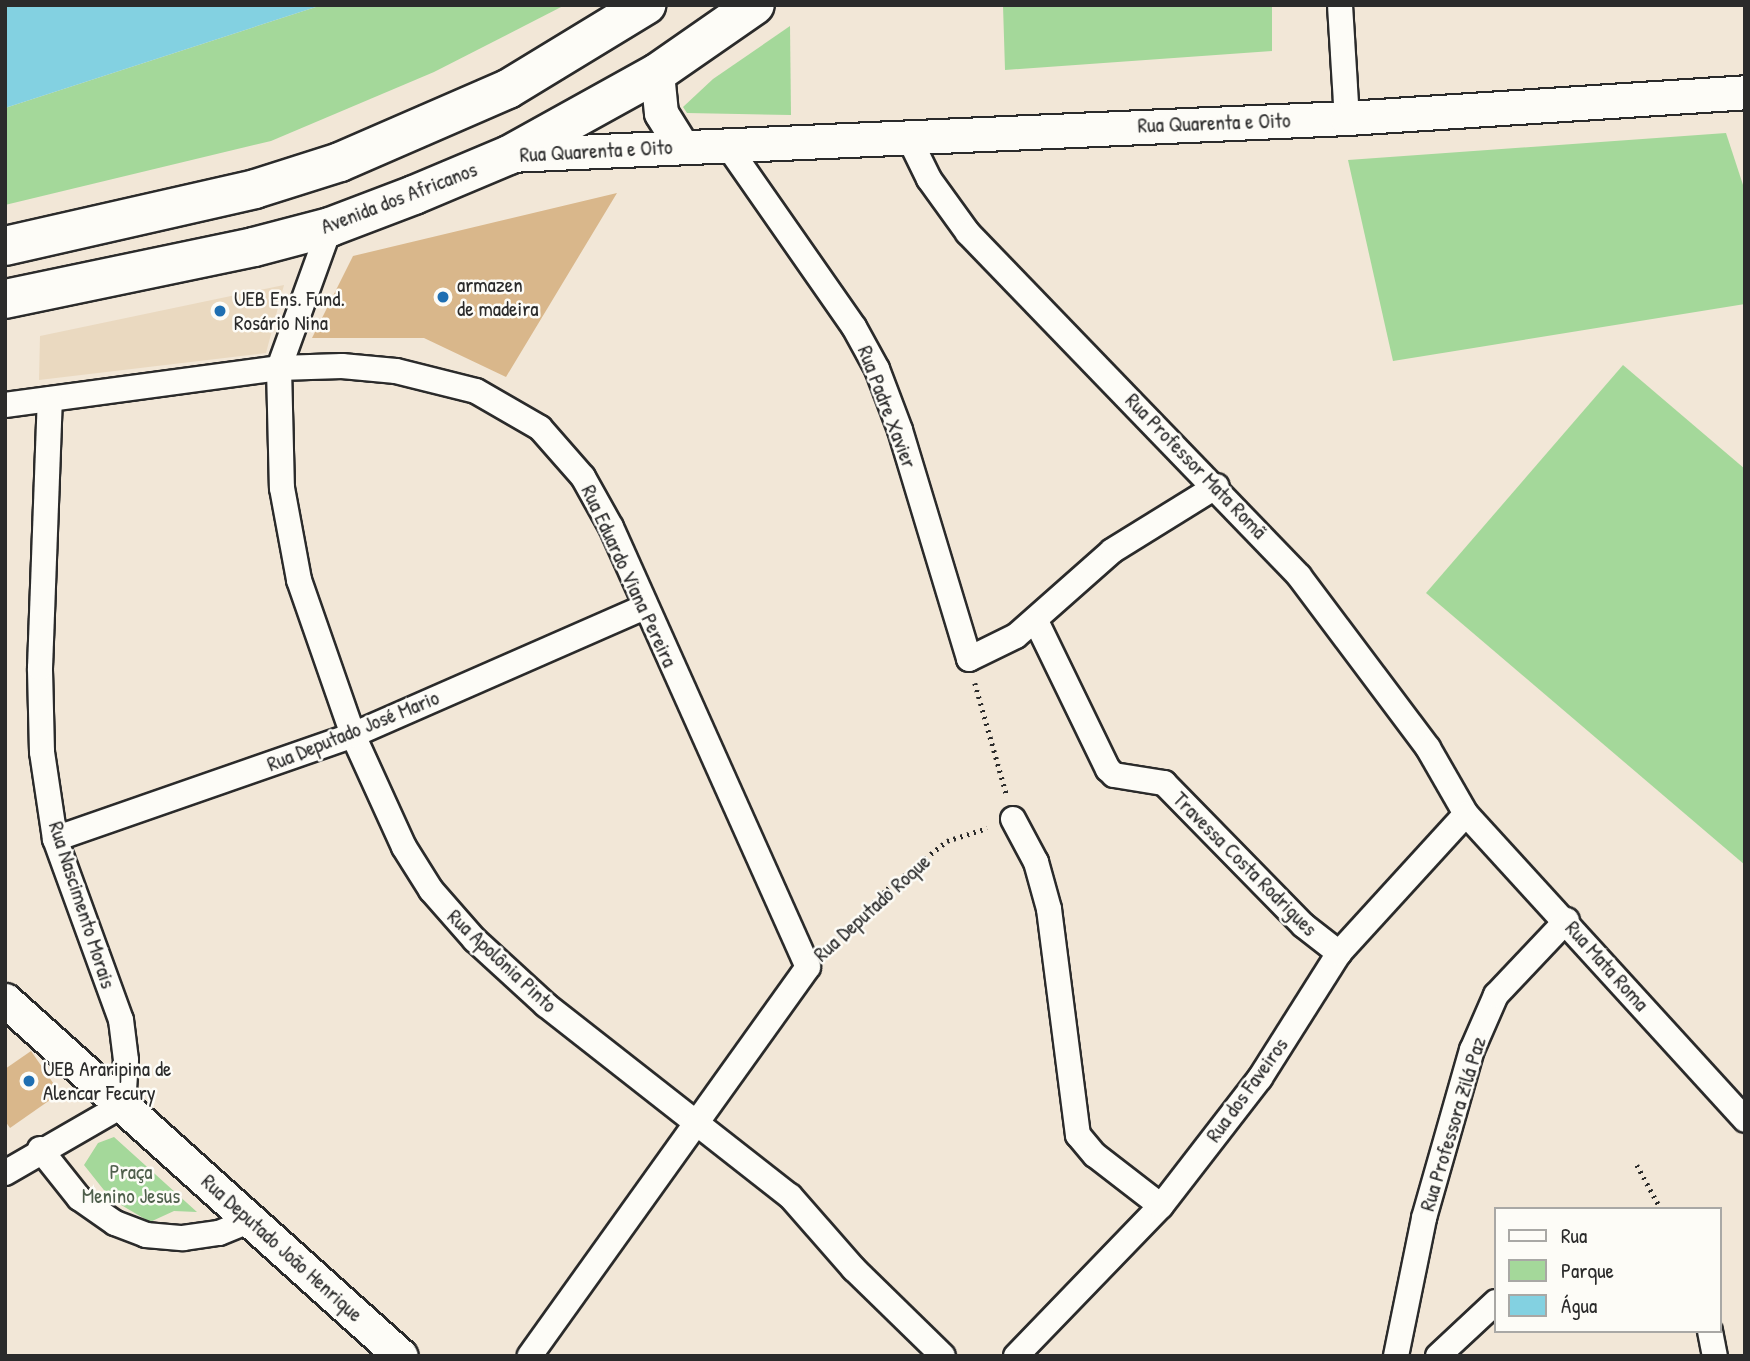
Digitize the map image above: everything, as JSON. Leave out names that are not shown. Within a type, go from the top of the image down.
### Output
[{"type":"main road","points":[[5,246],[179,209],[340,162],[508,89],[646,5]]},
{"type":"main road","name":"Avenida dos Africanos","points":[[5,299],[330,226],[509,155],[657,73],[755,5]]},
{"type":"main road","name":"Rua Quarenta e Oito","points":[[657,73],[661,113],[682,147]]},
{"type":"main road","name":"Rua Quarenta e Oito","points":[[509,155],[907,134],[1347,118],[1745,92]]},
{"type":"main road","name":"Rua Deputado João Henrique","points":[[5,1000],[401,1356]]},
{"type":"street","points":[[1340,5],[1347,118]]},
{"type":"street","name":"Rua Professor Mata Romã","points":[[907,134],[929,180],[968,233],[1217,486],[1361,654],[1428,748],[1466,814]]},
{"type":"street","name":"Rua Padre Xavier","points":[[727,145],[855,327],[877,369],[900,430],[969,659]]},
{"type":"street","name":"Rua Apolônia Pinto","points":[[330,226],[279,368],[282,488],[299,580],[353,735],[404,847],[431,890],[475,940],[547,1005],[790,1196],[854,1269],[943,1356]]},
{"type":"street","name":"Rua Eduardo Viana Pereira","points":[[5,405],[279,368],[342,366],[396,371],[476,391],[540,428],[583,477],[808,967]]},
{"type":"street","name":"Rua Nascimento Morais","points":[[50,400],[40,668],[42,752],[55,839],[121,1020],[126,1060],[123,1105]]},
{"type":"street","points":[[969,659],[992,651],[1036,621],[1112,551],[1217,486]]},
{"type":"street","name":"Rua Deputado José Mario","points":[[55,839],[353,735],[645,607]]},
{"type":"street","name":"Travessa Costa Rodrigues","points":[[1036,621],[1108,769],[1114,775],[1164,783],[1303,925],[1339,953]]},
{"type":"street","name":"Rua Mata Roma","points":[[1466,814],[1567,920],[1745,1120]]},
{"type":"street","name":"Rua dos Faveiros","points":[[1016,1356],[1161,1206],[1260,1079],[1339,953],[1466,814]]},
{"type":"street","points":[[1013,819],[1036,862],[1049,909],[1078,1135],[1095,1155],[1161,1206]]},
{"type":"street","name":"Rua Professora Zilá Paz","points":[[1396,1356],[1424,1219],[1472,1050],[1496,995],[1567,920]]},
{"type":"street","name":"Rua Deputado Roque","points":[[530,1356],[696,1120],[808,967]]},
{"type":"street","points":[[5,1173],[40,1149],[123,1105]]},
{"type":"street","points":[[40,1149],[79,1198],[115,1223],[146,1235],[183,1238],[219,1233],[252,1220]]},
{"type":"street","points":[[1438,1356],[1494,1305]]},
{"type":"street","points":[[1710,1333],[1715,1356]]},
{"type":"path","points":[[969,659],[1013,819]]},
{"type":"path","name":"Rua Deputado Roque","points":[[808,967],[887,889],[947,841],[1013,819]]},
{"type":"path","points":[[1637,1165],[1660,1207]]},
{"type":"shaded area","name":"UEB Ens. Fund. Rosário Nina","points":[[284,285],[266,353],[39,380],[40,336]]},
{"type":"green space","points":[[322,5],[565,5],[434,72],[271,141],[5,205],[5,108]]},
{"type":"green space","points":[[1003,5],[1272,5],[1272,51],[1005,70]]},
{"type":"green space","points":[[790,26],[791,115],[687,113],[683,107],[713,79]]},
{"type":"green space","points":[[1726,133],[1745,191],[1745,304],[1393,361],[1348,160]]},
{"type":"green space","points":[[1623,365],[1745,469],[1745,865],[1426,593]]},
{"type":"green space","name":"Praça Menino Jesus","points":[[114,1137],[197,1212],[174,1211],[150,1222],[111,1199],[84,1165],[98,1143]]},
{"type":"water","points":[[5,5],[322,5],[5,108]]},
{"type":"building","name":"armazen de madeira","points":[[617,193],[506,377],[424,338],[312,338],[353,256]]},
{"type":"building","name":"UEB Araripina de Alencar Fecury","points":[[31,1051],[60,1093],[10,1128],[5,1121],[5,1069]]},
{"type":"place","name":"armazen de madeira","points":[[443,297]]},
{"type":"place","name":"UEB Ens. Fund. Rosário Nina","points":[[220,311]]},
{"type":"place","name":"UEB Araripina de Alencar Fecury","points":[[29,1081]]}]
